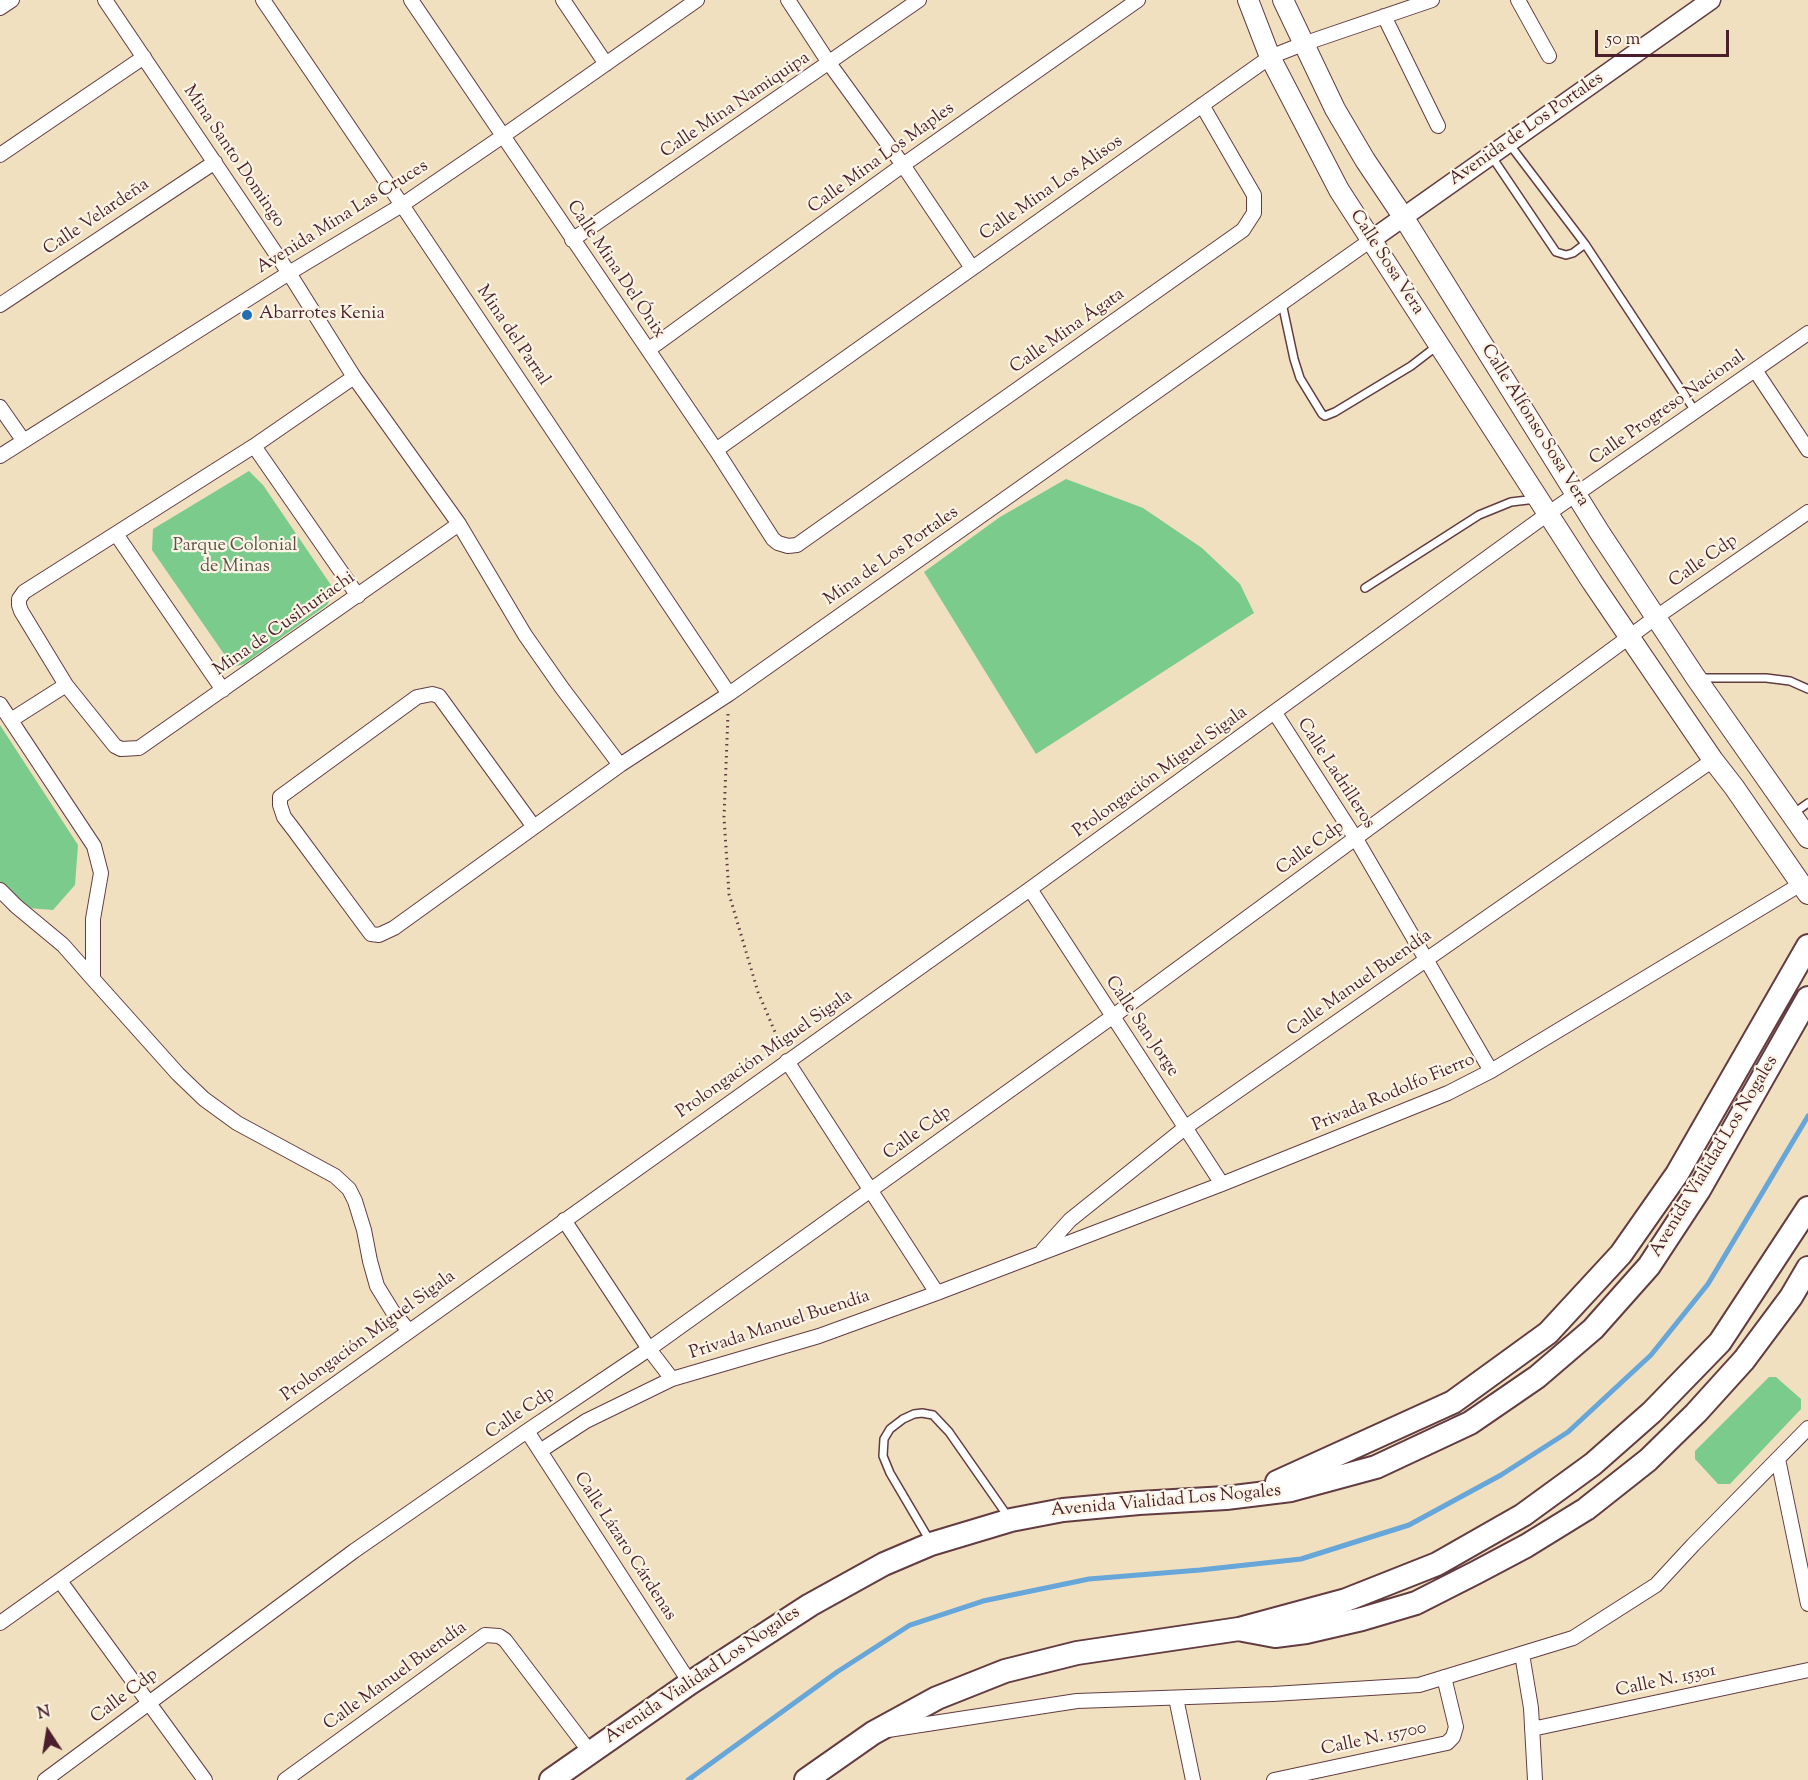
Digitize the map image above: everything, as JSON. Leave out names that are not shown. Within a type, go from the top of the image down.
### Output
[{"type":"highway","points":[[1247,1496],[1452,1402],[1548,1333],[1621,1254],[1677,1174],[1808,946]]},
{"type":"highway","name":"Avenida Vialidad Los Nogales","points":[[551,1780],[690,1683],[810,1605],[884,1564],[931,1544],[1011,1520],[1063,1510],[1247,1496],[1291,1490],[1376,1467],[1470,1423],[1537,1377],[1593,1329],[1649,1266],[1699,1190],[1808,998]]},
{"type":"highway","points":[[806,1780],[873,1733],[937,1698],[1005,1671],[1077,1653],[1239,1629],[1346,1600],[1437,1564],[1523,1515],[1593,1464],[1652,1412],[1720,1342],[1808,1208]]},
{"type":"highway","points":[[1239,1629],[1275,1636],[1306,1632],[1416,1603],[1526,1546],[1586,1509],[1648,1460],[1696,1413],[1744,1360],[1791,1297],[1808,1268]]},
{"type":"main road","name":"Calle Sosa Vera","points":[[1248,0],[1269,57],[1339,190],[1544,506]]},
{"type":"main road","name":"Calle Alfonso Sosa Vera","points":[[1283,0],[1335,109],[1365,160],[1404,218],[1655,618],[1759,769],[1800,808],[1808,838]]},
{"type":"main road","name":"Calle Alfonso Sosa Vera","points":[[1544,506],[1713,760],[1804,889]]},
{"type":"main road","points":[[1734,787],[1759,769]]},
{"type":"street","points":[[0,8],[12,0]]},
{"type":"street","name":"Mina Santo Domingo","points":[[105,0],[289,273],[354,377],[459,524],[525,635],[620,765]]},
{"type":"street","name":"Mina del Parral","points":[[263,0],[729,694]]},
{"type":"street","name":"Calle Mina Del Ónix","points":[[411,0],[716,450],[773,538],[783,545],[797,545]]},
{"type":"street","points":[[563,0],[606,64]]},
{"type":"street","name":"Avenida Mina Las Cruces","points":[[0,456],[289,273],[402,205],[697,0]]},
{"type":"street","points":[[789,0],[829,63],[903,165],[972,268]]},
{"type":"street","name":"Calle Mina Namiquipa","points":[[572,240],[918,0]]},
{"type":"street","name":"Calle Mina Los Maples","points":[[648,350],[903,165],[1138,0]]},
{"type":"street","name":"Calle Mina Los Alisos","points":[[716,450],[1269,57],[1432,0]]},
{"type":"street","points":[[1518,0],[1549,56]]},
{"type":"street","name":"Avenida de Los Portales","points":[[1371,240],[1712,0]]},
{"type":"street","points":[[1384,16],[1438,126]]},
{"type":"street","points":[[0,155],[144,57]]},
{"type":"street","name":"Calle Mina Ágata","points":[[797,545],[1242,230],[1254,213],[1254,195],[1202,105]]},
{"type":"street","name":"Calle Velardeña","points":[[0,305],[215,162]]},
{"type":"street","name":"Mina de Los Portales","points":[[534,827],[439,696],[432,694],[417,697],[280,797],[284,817],[371,934],[379,935],[394,928],[620,765],[729,694],[1371,240]]},
{"type":"street","name":"Calle Progreso Nacional","points":[[1544,506],[1576,495],[1808,333]]},
{"type":"street","points":[[1755,370],[1808,450]]},
{"type":"street","points":[[11,720],[66,685],[21,611],[19,599],[24,592],[254,446],[354,377]]},
{"type":"street","points":[[0,407],[23,440]]},
{"type":"street","points":[[254,446],[358,596]]},
{"type":"street","name":"Prolongación Miguel Sigala","points":[[0,1623],[1275,713],[1544,506]]},
{"type":"street","name":"Calle Cdp","points":[[45,1780],[354,1551],[649,1349],[872,1190],[1356,839],[1655,618],[1808,512]]},
{"type":"street","name":"Mina de Cusihuriachi","points":[[66,685],[115,746],[129,750],[139,748],[459,524]]},
{"type":"street","points":[[116,534],[223,690]]},
{"type":"street","points":[[0,704],[94,846],[101,873],[93,919],[93,979]]},
{"type":"street","name":"Calle Ladrilleros","points":[[1275,713],[1356,839],[1491,1071]]},
{"type":"street","name":"Calle Manuel Buendía","points":[[1039,1254],[1070,1220],[1186,1127],[1713,760]]},
{"type":"street","name":"Calle San Jorge","points":[[1030,889],[1222,1184]]},
{"type":"street","name":"Privada Rodolfo Fierro","points":[[1039,1254],[1448,1094],[1804,889]]},
{"type":"street","points":[[0,890],[63,945],[178,1074],[204,1099],[237,1124],[335,1176],[349,1189],[364,1230],[377,1286],[393,1312],[409,1331]]},
{"type":"street","points":[[787,1061],[937,1293]]},
{"type":"street","points":[[564,1220],[649,1349],[672,1379]]},
{"type":"street","name":"Privada Manuel Buendía","points":[[540,1450],[586,1421],[672,1379],[819,1336],[1039,1254]]},
{"type":"street","points":[[873,1733],[1077,1701],[1273,1694],[1419,1685],[1574,1638],[1656,1585],[1808,1428]]},
{"type":"street","name":"Calle Lázaro Cárdenas","points":[[527,1431],[690,1683]]},
{"type":"street","points":[[1778,1459],[1802,1550],[1808,1604]]},
{"type":"street","points":[[60,1581],[205,1780]]},
{"type":"street","name":"Calle Manuel Buendía","points":[[285,1780],[485,1635],[499,1636],[505,1640],[590,1752]]},
{"type":"street","points":[[1522,1654],[1531,1708],[1535,1780]]},
{"type":"street","name":"Calle N. 15301","points":[[1532,1729],[1808,1670]]},
{"type":"street","name":"Calle N. 15700","points":[[1274,1780],[1447,1743],[1453,1737],[1456,1727],[1444,1677]]},
{"type":"street","points":[[1176,1698],[1193,1780]]},
{"type":"lane","points":[[1509,143],[1585,244],[1695,411]]},
{"type":"lane","points":[[1491,156],[1556,252],[1566,255],[1585,244]]},
{"type":"lane","points":[[1282,303],[1300,378],[1325,416],[1411,366],[1439,344]]},
{"type":"lane","points":[[1365,588],[1479,514],[1511,502],[1544,506]]},
{"type":"lane","points":[[1696,678],[1766,678],[1790,681],[1808,689]]},
{"type":"lane","points":[[931,1544],[890,1473],[883,1456],[884,1440],[890,1429],[914,1414],[933,1415],[949,1432],[1011,1520]]},
{"type":"path","points":[[729,694],[724,817],[729,894],[758,992],[787,1061]]},
{"type":"green space","name":"Parque Colonial de Minas","points":[[249,471],[263,485],[335,591],[327,605],[244,664],[233,667],[152,550],[153,529]]},
{"type":"green space","points":[[1066,479],[1143,508],[1202,548],[1240,584],[1254,613],[1036,754],[924,572],[1000,517]]},
{"type":"green space","points":[[0,725],[78,845],[75,885],[53,910],[27,908],[0,885]]},
{"type":"green space","points":[[1769,1377],[1776,1377],[1801,1399],[1801,1409],[1730,1484],[1718,1484],[1695,1459],[1695,1451]]},
{"type":"waterway","points":[[688,1780],[837,1672],[910,1625],[983,1601],[1089,1579],[1301,1559],[1409,1525],[1501,1475],[1568,1432],[1651,1355],[1708,1284],[1808,1116]]},
{"type":"place","name":"Abarrotes Kenia","points":[[247,315]]}]
